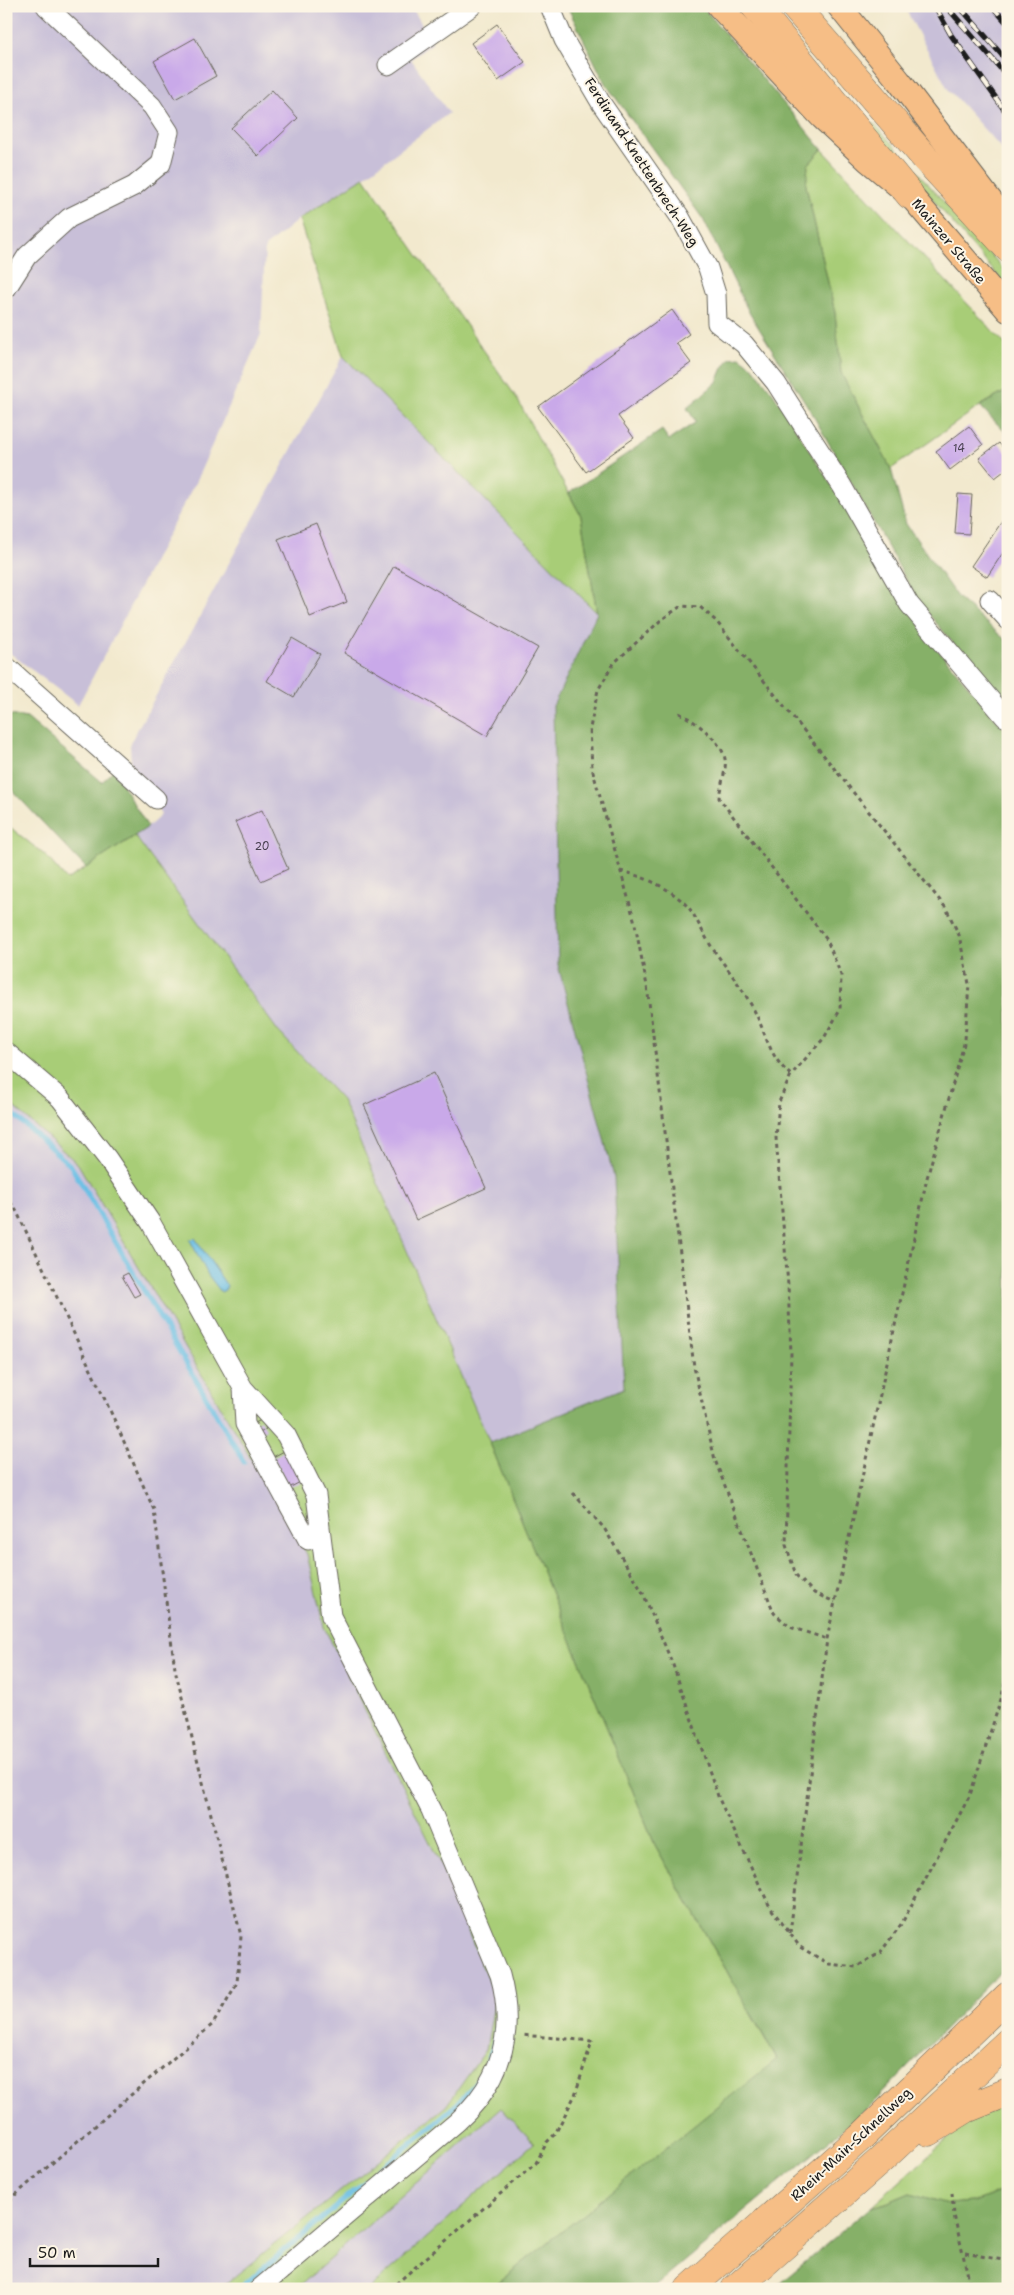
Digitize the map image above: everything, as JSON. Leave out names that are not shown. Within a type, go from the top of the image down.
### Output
[{"type":"highway","points":[[755,6],[910,195]]},
{"type":"highway","points":[[794,6],[927,160],[1008,248]]},
{"type":"highway","name":"Rhein-Main-Schnellweg","points":[[689,2289],[860,2138],[1008,1996]]},
{"type":"highway","points":[[735,2289],[881,2160],[1008,2042]]},
{"type":"highway","points":[[881,2160],[895,2157],[933,2129],[966,2109],[1008,2092]]},
{"type":"main road","name":"Mainzer Straße","points":[[719,6],[822,117],[868,160],[910,195],[1008,310]]},
{"type":"main road","points":[[839,6],[1008,224]]},
{"type":"street","points":[[6,289],[27,256],[69,218],[134,186],[161,164],[168,132],[152,106],[46,6]]},
{"type":"street","points":[[388,65],[472,6]]},
{"type":"street","name":"Ferdinand-Knettenbrech-Weg","points":[[550,6],[564,40],[601,103],[680,217],[708,268],[716,294],[717,323],[744,344],[776,383],[842,486],[909,604],[941,644],[1008,717]]},
{"type":"street","points":[[990,600],[1008,620]]},
{"type":"street","points":[[6,666],[156,799]]},
{"type":"street","points":[[6,1052],[60,1098],[112,1166],[151,1223],[242,1388],[286,1435],[316,1495],[331,1616],[431,1810],[500,1975],[506,2004],[506,2034],[503,2051],[494,2075],[481,2098],[470,2111],[259,2289]]},
{"type":"street","points":[[242,1388],[245,1424],[308,1540]]},
{"type":"path","points":[[790,1933],[827,1638],[926,1178],[965,1040],[969,984],[959,935],[946,908],[716,621],[700,607],[681,606],[661,620],[614,663],[598,690],[590,728],[592,768],[634,919],[647,986],[694,1367],[715,1460],[774,1613],[790,1626],[827,1638]]},
{"type":"path","points":[[679,713],[695,720],[722,751],[726,761],[719,798],[827,940],[842,975],[840,1010],[824,1038],[791,1075],[779,1102],[776,1138],[788,1285],[791,1353],[786,1545],[796,1575],[814,1593],[835,1602]]},
{"type":"path","points":[[620,870],[638,874],[673,894],[690,911],[745,994],[756,1014],[774,1058],[791,1075]]},
{"type":"path","points":[[6,1196],[17,1212],[106,1401],[154,1510],[175,1668],[241,1936],[237,1983],[213,2024],[6,2203]]},
{"type":"path","points":[[573,1493],[604,1528],[643,1592],[673,1665],[719,1799],[770,1907],[800,1947],[829,1964],[856,1967],[880,1953],[902,1923],[970,1795],[1002,1696],[1008,1668]]},
{"type":"path","points":[[390,2289],[536,2163],[547,2142],[555,2134],[574,2095],[592,2041],[506,2034]]},
{"type":"path","points":[[952,2193],[954,2215],[965,2253],[971,2289]]},
{"type":"path","points":[[965,2253],[1008,2261]]},
{"type":"shaded area","points":[[6,6],[411,6],[433,43],[411,59],[449,113],[364,177],[299,219],[265,247],[261,334],[197,479],[78,705],[6,650]]},
{"type":"shaded area","points":[[904,6],[1008,6],[1008,156],[948,89]]},
{"type":"shaded area","points":[[343,356],[597,613],[553,706],[558,965],[614,1177],[624,1389],[490,1443],[655,1845],[490,2289],[6,2289],[6,824],[46,856],[67,880],[148,827],[161,815],[131,765],[130,743]]},
{"type":"green space","points":[[567,6],[702,6],[822,149],[808,165],[806,186],[835,313],[841,373],[891,469],[906,524],[957,597],[1008,642],[1008,704],[1004,703],[920,604],[810,410],[750,314],[703,219],[605,83]]},
{"type":"green space","points":[[874,123],[1008,274],[1008,288],[870,126]]},
{"type":"green space","points":[[822,149],[1008,347],[1008,390],[980,406],[891,469],[841,373],[835,313],[806,186],[808,165]]},
{"type":"green space","points":[[364,177],[516,397],[581,516],[597,613],[343,356],[299,219]]},
{"type":"green space","points":[[740,357],[752,366],[773,393],[929,639],[1008,733],[1008,1964],[868,2108],[652,2289],[490,2289],[777,2059],[655,1845],[490,1443],[624,1388],[614,1177],[558,965],[553,706],[597,613],[581,516],[569,493],[662,430],[669,440],[696,422],[687,408],[717,382],[730,358]]},
{"type":"green space","points":[[1008,390],[1008,435],[980,406]]},
{"type":"green space","points":[[6,712],[9,715],[27,718],[102,782],[113,770],[148,827],[86,868],[6,784]]},
{"type":"green space","points":[[6,824],[46,856],[67,880],[135,836],[278,1031],[342,1100],[490,1443],[655,1845],[777,2060],[490,2289],[369,2289],[534,2143],[501,2108],[296,2289],[219,2289],[446,2106],[486,2050],[495,1998],[441,1865],[324,1627],[307,1554],[78,1164],[6,1100]]},
{"type":"green space","points":[[1008,2103],[1008,2189],[973,2202],[948,2204],[910,2193],[871,2207],[967,2122]]},
{"type":"green space","points":[[1008,2189],[1008,2289],[773,2289],[871,2207],[910,2193],[948,2204],[973,2202]]},
{"type":"water","points":[[195,1238],[227,1286],[225,1290],[221,1292],[208,1275],[190,1240]]},
{"type":"building","points":[[497,24],[525,62],[498,81],[471,43]]},
{"type":"building","points":[[195,38],[216,76],[175,99],[154,61]]},
{"type":"building","points":[[272,90],[298,118],[258,156],[231,128]]},
{"type":"building","points":[[672,310],[689,334],[676,343],[691,363],[618,416],[634,438],[586,472],[538,407]]},
{"type":"building","points":[[969,426],[983,445],[950,470],[936,451]]},
{"type":"building","points":[[999,443],[1008,454],[1008,468],[995,478],[979,458]]},
{"type":"building","points":[[958,494],[972,495],[969,534],[955,533]]},
{"type":"building","points":[[1002,520],[1008,523],[1008,545],[987,577],[971,566]]},
{"type":"building","points":[[316,524],[347,602],[310,617],[278,539]]},
{"type":"building","points":[[394,566],[538,648],[487,736],[344,653]]},
{"type":"building","points":[[292,638],[320,654],[294,697],[267,681]]},
{"type":"building","points":[[262,810],[288,869],[261,881],[235,822]]},
{"type":"building","points":[[434,1073],[486,1188],[416,1220],[364,1105]]},
{"type":"building","points":[[128,1273],[140,1294],[134,1297],[122,1276]]},
{"type":"building","points":[[261,1420],[266,1429],[260,1433],[255,1423]]},
{"type":"building","points":[[286,1450],[302,1481],[289,1488],[273,1457]]},
{"type":"waterway","points":[[6,1108],[71,1166],[244,1462]]},
{"type":"waterway","points":[[239,2289],[456,2105],[472,2088],[484,2069],[492,2049],[497,2027]]},
{"type":"railway","points":[[935,6],[951,35],[1008,115]]},
{"type":"railway","points":[[946,6],[1008,77]]},
{"type":"railway","points":[[959,6],[1008,62]]},
{"type":"railway","points":[[992,6],[1008,24]]}]
